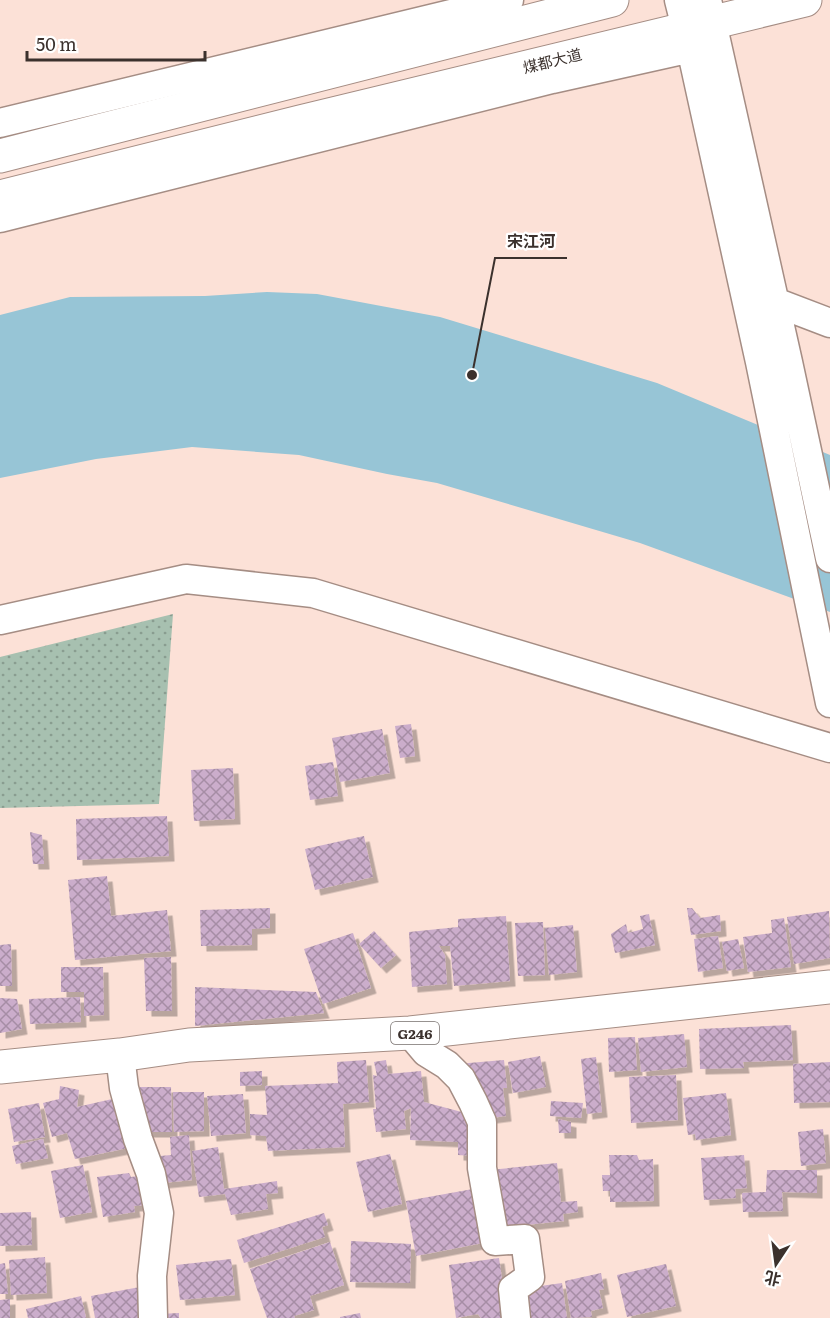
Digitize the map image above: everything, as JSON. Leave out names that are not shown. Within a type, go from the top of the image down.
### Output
[{"type":"main road","points":[[0,156],[612,0]]},
{"type":"main road","name":"煤都大道","points":[[0,197],[695,19],[805,0]]},
{"type":"main road","name":"G246","points":[[0,1067],[120,1055],[189,1045],[410,1033],[830,987]]},
{"type":"street","points":[[0,123],[509,0]]},
{"type":"street","points":[[0,218],[552,79],[695,19]]},
{"type":"street","points":[[695,19],[777,310],[830,558]]},
{"type":"street","points":[[695,19],[760,362],[829,694]]},
{"type":"street","points":[[777,310],[830,323]]},
{"type":"street","points":[[777,310],[830,338]]},
{"type":"street","points":[[0,620],[186,579],[313,593],[830,748]]},
{"type":"street","points":[[410,1033],[426,1052],[447,1065],[461,1079],[482,1122],[482,1168],[495,1241],[525,1239],[530,1277],[513,1289],[516,1318]]},
{"type":"street","points":[[120,1055],[124,1088],[151,1174],[159,1213],[152,1276],[153,1318]]},
{"type":"green space","points":[[173,614],[159,804],[0,808],[0,657]]},
{"type":"water","points":[[267,292],[317,294],[440,317],[657,383],[830,455],[830,612],[640,543],[437,483],[299,455],[192,447],[96,459],[0,478],[0,315],[70,297],[205,296]]},
{"type":"building","points":[[411,724],[415,756],[400,758],[395,726]]},
{"type":"building","points":[[382,729],[390,773],[340,782],[332,738]]},
{"type":"building","points":[[333,762],[338,796],[310,800],[305,766]]},
{"type":"building","points":[[233,768],[235,819],[194,821],[191,770]]},
{"type":"building","points":[[167,816],[169,856],[77,860],[76,819]]},
{"type":"building","points":[[30,832],[42,835],[44,864],[33,864]]},
{"type":"building","points":[[364,836],[373,877],[315,890],[305,849]]},
{"type":"building","points":[[107,876],[111,916],[167,910],[171,951],[75,960],[68,880]]},
{"type":"building","points":[[270,908],[270,928],[252,929],[252,945],[201,946],[200,910]]},
{"type":"building","points":[[687,908],[692,908],[700,918],[720,915],[721,931],[691,935]]},
{"type":"building","points":[[829,911],[830,958],[794,964],[787,917]]},
{"type":"building","points":[[649,914],[655,945],[615,953],[611,934],[626,924],[628,933],[643,929],[640,916]]},
{"type":"building","points":[[506,916],[510,981],[454,986],[450,946],[439,946],[445,955],[447,984],[412,987],[409,932],[458,927],[458,919]]},
{"type":"building","points":[[784,918],[791,967],[748,972],[743,937],[772,933],[771,920]]},
{"type":"building","points":[[543,922],[545,975],[518,976],[515,923]]},
{"type":"building","points":[[573,925],[577,972],[549,975],[545,928]]},
{"type":"building","points":[[374,931],[396,955],[381,968],[359,944]]},
{"type":"building","points":[[353,933],[371,988],[323,1004],[304,949]]},
{"type":"building","points":[[718,936],[723,968],[698,972],[694,939]]},
{"type":"building","points":[[738,939],[744,968],[727,971],[722,942]]},
{"type":"building","points":[[11,944],[12,986],[0,986],[0,945]]},
{"type":"building","points":[[171,957],[172,1011],[146,1011],[144,958]]},
{"type":"building","points":[[61,967],[103,967],[104,1015],[84,1016],[84,992],[61,992]]},
{"type":"building","points":[[195,987],[316,992],[324,1013],[195,1026]]},
{"type":"building","points":[[80,997],[81,1022],[30,1024],[29,999]]},
{"type":"building","points":[[0,998],[17,999],[22,1029],[0,1033]]},
{"type":"building","points":[[791,1025],[793,1060],[743,1062],[744,1068],[700,1069],[699,1029]]},
{"type":"building","points":[[684,1034],[687,1067],[641,1072],[638,1038]]},
{"type":"building","points":[[635,1037],[637,1070],[609,1072],[608,1038]]},
{"type":"building","points":[[540,1056],[546,1087],[513,1093],[508,1062]]},
{"type":"building","points":[[596,1057],[602,1112],[587,1114],[581,1059]]},
{"type":"building","points":[[366,1060],[369,1102],[343,1104],[345,1147],[268,1151],[266,1136],[250,1135],[250,1114],[267,1115],[265,1086],[338,1083],[337,1062]]},
{"type":"building","points":[[386,1060],[388,1074],[421,1071],[424,1102],[473,1115],[472,1156],[458,1155],[458,1142],[410,1140],[411,1108],[404,1111],[406,1129],[376,1132],[373,1075],[377,1076],[374,1062]]},
{"type":"building","points":[[504,1060],[507,1088],[503,1088],[506,1116],[483,1119],[457,1064]]},
{"type":"building","points":[[830,1062],[830,1102],[794,1103],[793,1064]]},
{"type":"building","points":[[262,1071],[262,1085],[240,1086],[240,1072]]},
{"type":"building","points":[[676,1075],[678,1120],[631,1123],[629,1077]]},
{"type":"building","points":[[60,1086],[79,1090],[77,1107],[121,1097],[133,1147],[75,1159],[67,1133],[52,1137],[43,1103],[59,1099]]},
{"type":"building","points":[[140,1087],[171,1087],[172,1132],[140,1132]]},
{"type":"building","points":[[173,1092],[204,1092],[204,1131],[174,1132]]},
{"type":"building","points":[[726,1093],[731,1135],[696,1140],[695,1134],[688,1135],[683,1098]]},
{"type":"building","points":[[243,1094],[246,1133],[211,1136],[207,1096]]},
{"type":"building","points":[[551,1101],[583,1103],[581,1118],[550,1116]]},
{"type":"building","points":[[39,1103],[45,1137],[14,1142],[8,1109]]},
{"type":"building","points":[[558,1119],[571,1122],[571,1133],[559,1133]]},
{"type":"building","points":[[823,1129],[826,1163],[801,1166],[798,1132]]},
{"type":"building","points":[[189,1135],[192,1180],[162,1183],[160,1156],[171,1155],[170,1137]]},
{"type":"building","points":[[43,1139],[48,1158],[16,1164],[12,1146]]},
{"type":"building","points":[[218,1147],[224,1189],[277,1181],[278,1193],[266,1194],[268,1209],[231,1215],[225,1194],[199,1197],[192,1151]]},
{"type":"building","points":[[390,1154],[402,1204],[368,1212],[356,1162]]},
{"type":"building","points":[[609,1155],[637,1155],[639,1160],[653,1159],[654,1201],[610,1202],[610,1191],[603,1191],[602,1175],[610,1175]]},
{"type":"building","points":[[744,1155],[747,1188],[735,1189],[736,1198],[704,1200],[701,1158]]},
{"type":"building","points":[[557,1163],[561,1202],[577,1201],[578,1212],[563,1214],[564,1221],[496,1228],[490,1170]]},
{"type":"building","points":[[83,1165],[92,1212],[60,1218],[51,1171]]},
{"type":"building","points":[[767,1170],[817,1170],[817,1193],[782,1192],[783,1211],[743,1212],[742,1193],[766,1192]]},
{"type":"building","points":[[129,1173],[131,1177],[145,1175],[148,1205],[134,1206],[135,1212],[103,1217],[97,1177]]},
{"type":"building","points":[[473,1189],[483,1243],[416,1256],[406,1201]]},
{"type":"building","points":[[31,1212],[32,1245],[0,1246],[0,1213]]},
{"type":"building","points":[[324,1213],[328,1225],[322,1227],[325,1237],[244,1263],[237,1240]]},
{"type":"building","points":[[351,1241],[411,1244],[410,1283],[350,1282]]},
{"type":"building","points":[[330,1242],[344,1285],[310,1296],[314,1310],[294,1316],[295,1318],[267,1318],[250,1269]]},
{"type":"building","points":[[45,1257],[47,1293],[11,1295],[9,1260]]},
{"type":"building","points":[[499,1258],[503,1286],[503,1318],[481,1318],[478,1314],[456,1318],[449,1265]]},
{"type":"building","points":[[231,1259],[235,1295],[180,1300],[176,1265]]},
{"type":"building","points":[[5,1263],[8,1294],[0,1294],[0,1264]]},
{"type":"building","points":[[666,1264],[676,1306],[627,1317],[617,1275]]},
{"type":"building","points":[[601,1273],[604,1289],[599,1290],[603,1308],[591,1311],[592,1317],[571,1318],[565,1281]]},
{"type":"building","points":[[562,1283],[567,1318],[523,1318],[519,1289]]},
{"type":"building","points":[[140,1287],[140,1318],[95,1318],[91,1296]]},
{"type":"building","points":[[81,1296],[86,1318],[28,1318],[26,1309]]},
{"type":"building","points":[[10,1299],[10,1318],[0,1318],[0,1300]]},
{"type":"building","points":[[179,1313],[179,1318],[160,1318],[160,1314]]},
{"type":"building","points":[[360,1313],[361,1318],[340,1318],[340,1317]]},
{"type":"place","name":"宋江河","points":[[472,375]]}]
